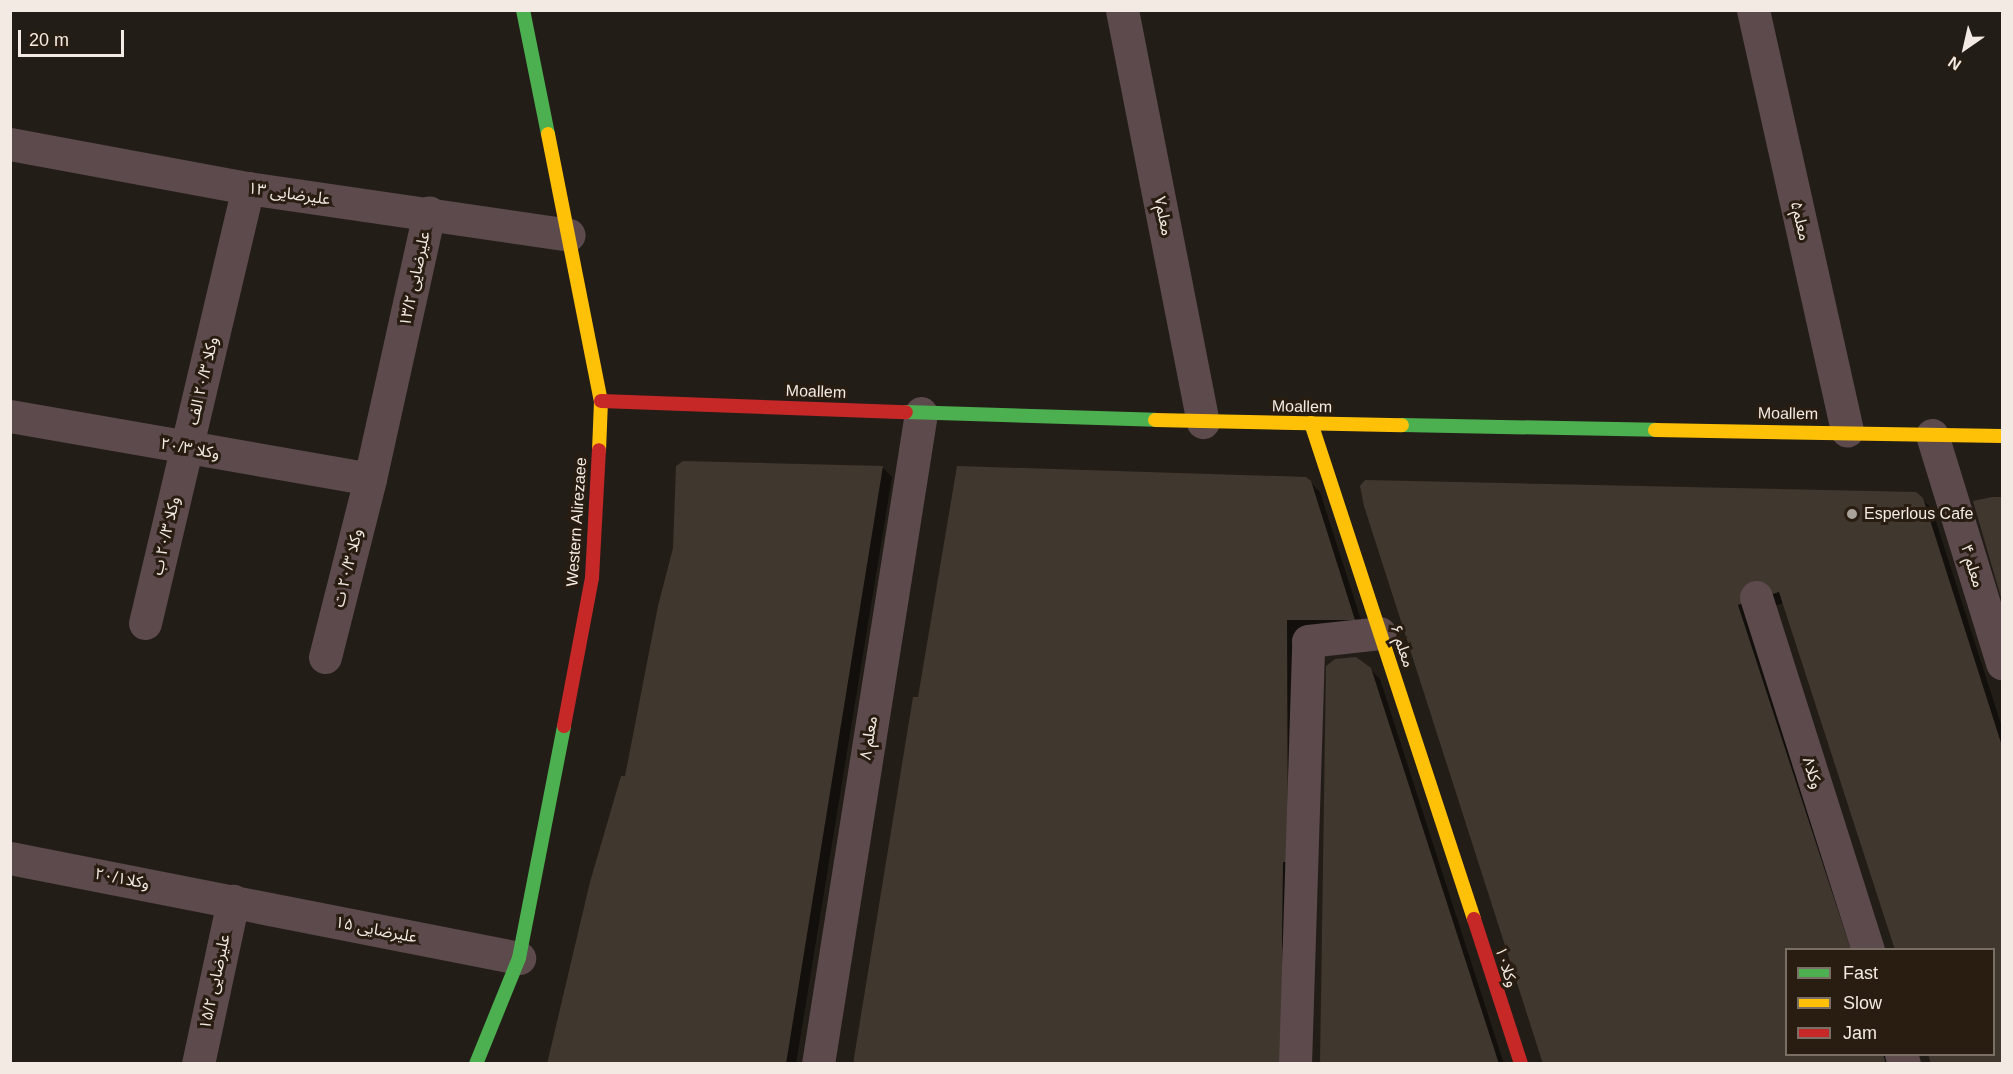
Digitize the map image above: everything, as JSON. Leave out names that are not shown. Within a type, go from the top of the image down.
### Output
[{"type":"street","name":"Western Alirezaee","points":[[476,1064],[519,958],[592,578],[601,401],[523,10]]},
{"type":"street","name":"معلم۷","points":[[1122,10],[1203,422]]},
{"type":"street","name":"معلم۵","points":[[1753,10],[1847,431]]},
{"type":"street","name":"۱۳ علیرضایی","points":[[10,144],[248,188],[429,212],[568,235]]},
{"type":"street","name":"وکلا ۲۰/۳ الف","points":[[187,449],[248,188]]},
{"type":"street","name":"۱۳/۲ علیرضایی","points":[[370,479],[429,212]]},
{"type":"street","name":"Moallem","points":[[601,401],[1203,422],[1847,431],[2002,436]]},
{"type":"street","name":"۸ معلم","points":[[818,1064],[921,413]]},
{"type":"street","name":"وکلا ۲۰/۳","points":[[10,416],[187,449],[370,479]]},
{"type":"street","name":"۶ معلم","points":[[1311,423],[1460,880]]},
{"type":"street","name":"۴ معلم","points":[[1932,435],[2002,663]]},
{"type":"street","name":"وکلا ۲۰/۳ ب","points":[[145,623],[187,449]]},
{"type":"street","name":"وکلا ۲۰/۳ ت","points":[[326,657],[370,479]]},
{"type":"street","name":"وکلا۸","points":[[1756,597],[1867,948]]},
{"type":"street","points":[[1295,1064],[1308,641],[1380,633]]},
{"type":"street","name":"وکلا۲۰/۱","points":[[10,858],[233,901]]},
{"type":"street","name":"وکلا۱۰","points":[[1460,880],[1521,1064]]},
{"type":"street","name":"۱۵ علیرضایی","points":[[233,901],[519,958]]},
{"type":"street","name":"۱۵/۲ علیرضایی","points":[[198,1064],[233,901]]},
{"type":"building","points":[[683,461],[883,466],[786,1064],[547,1064],[590,882],[621,776],[625,776],[658,606],[673,548],[676,466]]},
{"type":"building","points":[[957,466],[1306,477],[1311,481],[1355,620],[1287,620],[1288,862],[1283,862],[1282,942],[1287,1064],[853,1064],[913,697],[918,697]]},
{"type":"building","points":[[1365,480],[1916,492],[1923,498],[2002,746],[2002,1064],[1931,1064],[1929,1056],[1995,1056],[1995,948],[1894,948],[1779,592],[1738,605],[1850,948],[1785,948],[1785,1056],[1884,1056],[1886,1064],[1543,1064],[1364,506],[1360,486]]},
{"type":"building","points":[[2002,497],[2002,601],[1973,501]]},
{"type":"building","points":[[1356,657],[1371,668],[1499,1064],[1320,1064],[1326,666],[1335,659]]},
{"type":"traffic: fast","points":[[523,10],[548,134]]},
{"type":"traffic: fast","points":[[906,412],[1155,420]]},
{"type":"traffic: fast","points":[[1402,425],[1655,430]]},
{"type":"traffic: fast","points":[[476,1064],[519,958],[564,726]]},
{"type":"traffic: slow","points":[[548,134],[601,401],[599,450]]},
{"type":"traffic: slow","points":[[1155,420],[1402,425]]},
{"type":"traffic: slow","points":[[1311,423],[1474,919]]},
{"type":"traffic: slow","points":[[1655,430],[2002,436]]},
{"type":"traffic: jam","points":[[601,401],[906,412]]},
{"type":"traffic: jam","points":[[564,726],[592,578],[599,450]]},
{"type":"traffic: jam","points":[[1474,919],[1521,1064]]},
{"type":"place","name":"Esperlous Cafe","points":[[1852,514]]}]
